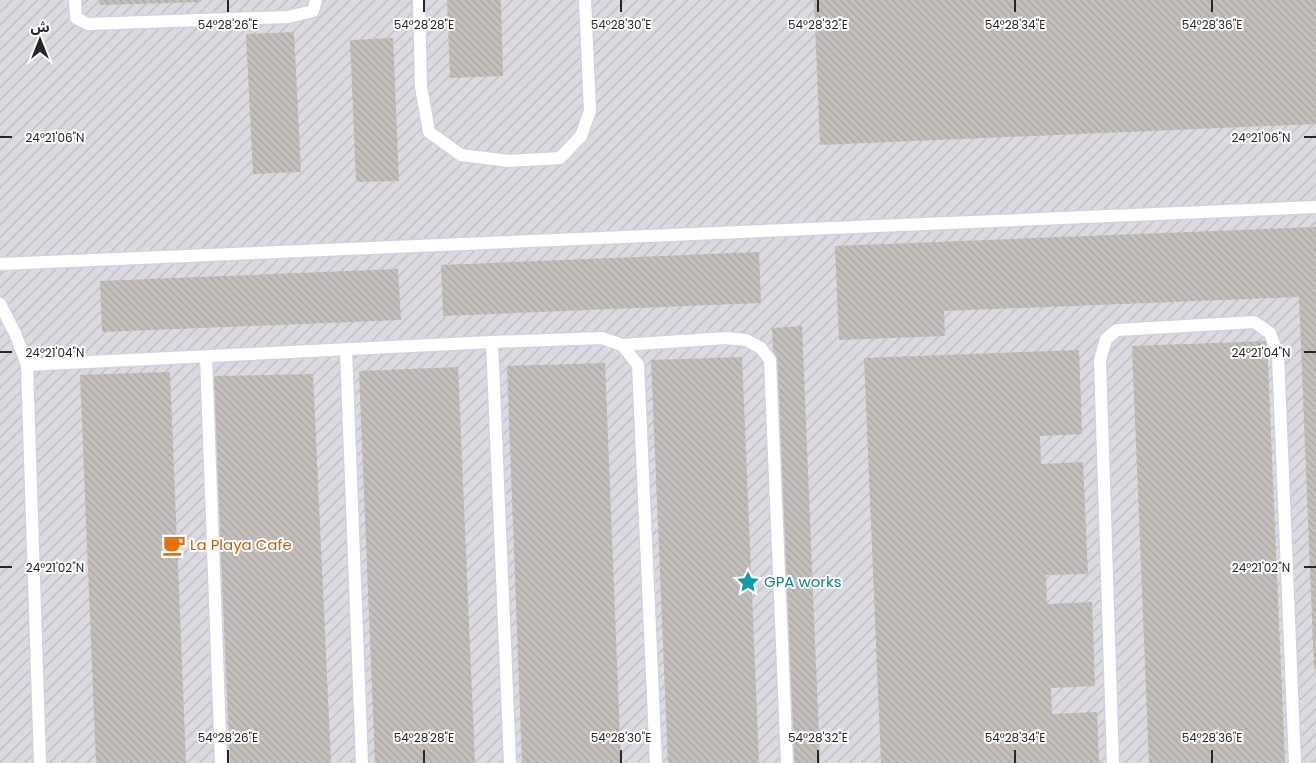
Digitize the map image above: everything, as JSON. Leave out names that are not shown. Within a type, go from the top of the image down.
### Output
[{"type":"lane","points":[[75,0],[76,18],[88,24],[288,17],[313,11],[316,0]]},
{"type":"lane","points":[[419,0],[421,87],[429,132],[461,155],[509,161],[560,158],[581,136],[590,111],[585,0]]},
{"type":"lane","points":[[0,264],[1316,207]]},
{"type":"lane","points":[[0,304],[15,332],[27,365],[40,763]]},
{"type":"lane","points":[[1113,763],[1100,360],[1106,339],[1117,330],[1254,322],[1270,333],[1278,355],[1295,763]]},
{"type":"lane","points":[[27,365],[602,338],[622,345],[726,338],[746,340],[761,348],[770,360],[787,763]]},
{"type":"lane","points":[[492,342],[510,763]]},
{"type":"lane","points":[[622,345],[638,365],[656,763]]},
{"type":"lane","points":[[346,350],[362,763]]},
{"type":"lane","points":[[206,356],[221,763]]},
{"type":"shaded area","points":[[0,0],[1316,0],[1316,763],[0,763]]},
{"type":"building","points":[[100,0],[201,0],[201,2],[100,5]]},
{"type":"building","points":[[447,0],[501,0],[503,76],[450,78]]},
{"type":"building","points":[[814,0],[1316,0],[1316,124],[820,145]]},
{"type":"building","points":[[294,32],[301,172],[253,174],[246,34]]},
{"type":"building","points":[[393,38],[399,181],[356,182],[350,40]]},
{"type":"building","points":[[1316,227],[1316,669],[1314,669],[1299,297],[944,311],[945,336],[839,340],[835,246]]},
{"type":"building","points":[[759,252],[761,303],[443,316],[441,265]]},
{"type":"building","points":[[398,269],[401,320],[102,332],[100,281]]},
{"type":"building","points":[[802,326],[820,763],[790,763],[772,328]]},
{"type":"building","points":[[1267,341],[1285,763],[1149,763],[1132,346]]},
{"type":"building","points":[[1079,350],[1082,434],[1040,436],[1041,464],[1083,462],[1088,574],[1046,575],[1047,604],[1092,602],[1095,686],[1051,688],[1052,714],[1097,712],[1099,763],[881,763],[864,358]]},
{"type":"building","points":[[742,357],[759,763],[668,763],[651,360]]},
{"type":"building","points":[[605,363],[621,763],[522,763],[507,366]]},
{"type":"building","points":[[458,367],[475,763],[375,763],[359,371]]},
{"type":"building","points":[[170,372],[186,763],[96,763],[80,375]]},
{"type":"building","points":[[313,374],[331,763],[230,763],[213,376]]},
{"type":"place","name":"La Playa Cafe","points":[[174,545]]},
{"type":"place","name":"GPA works","points":[[748,582]]}]
